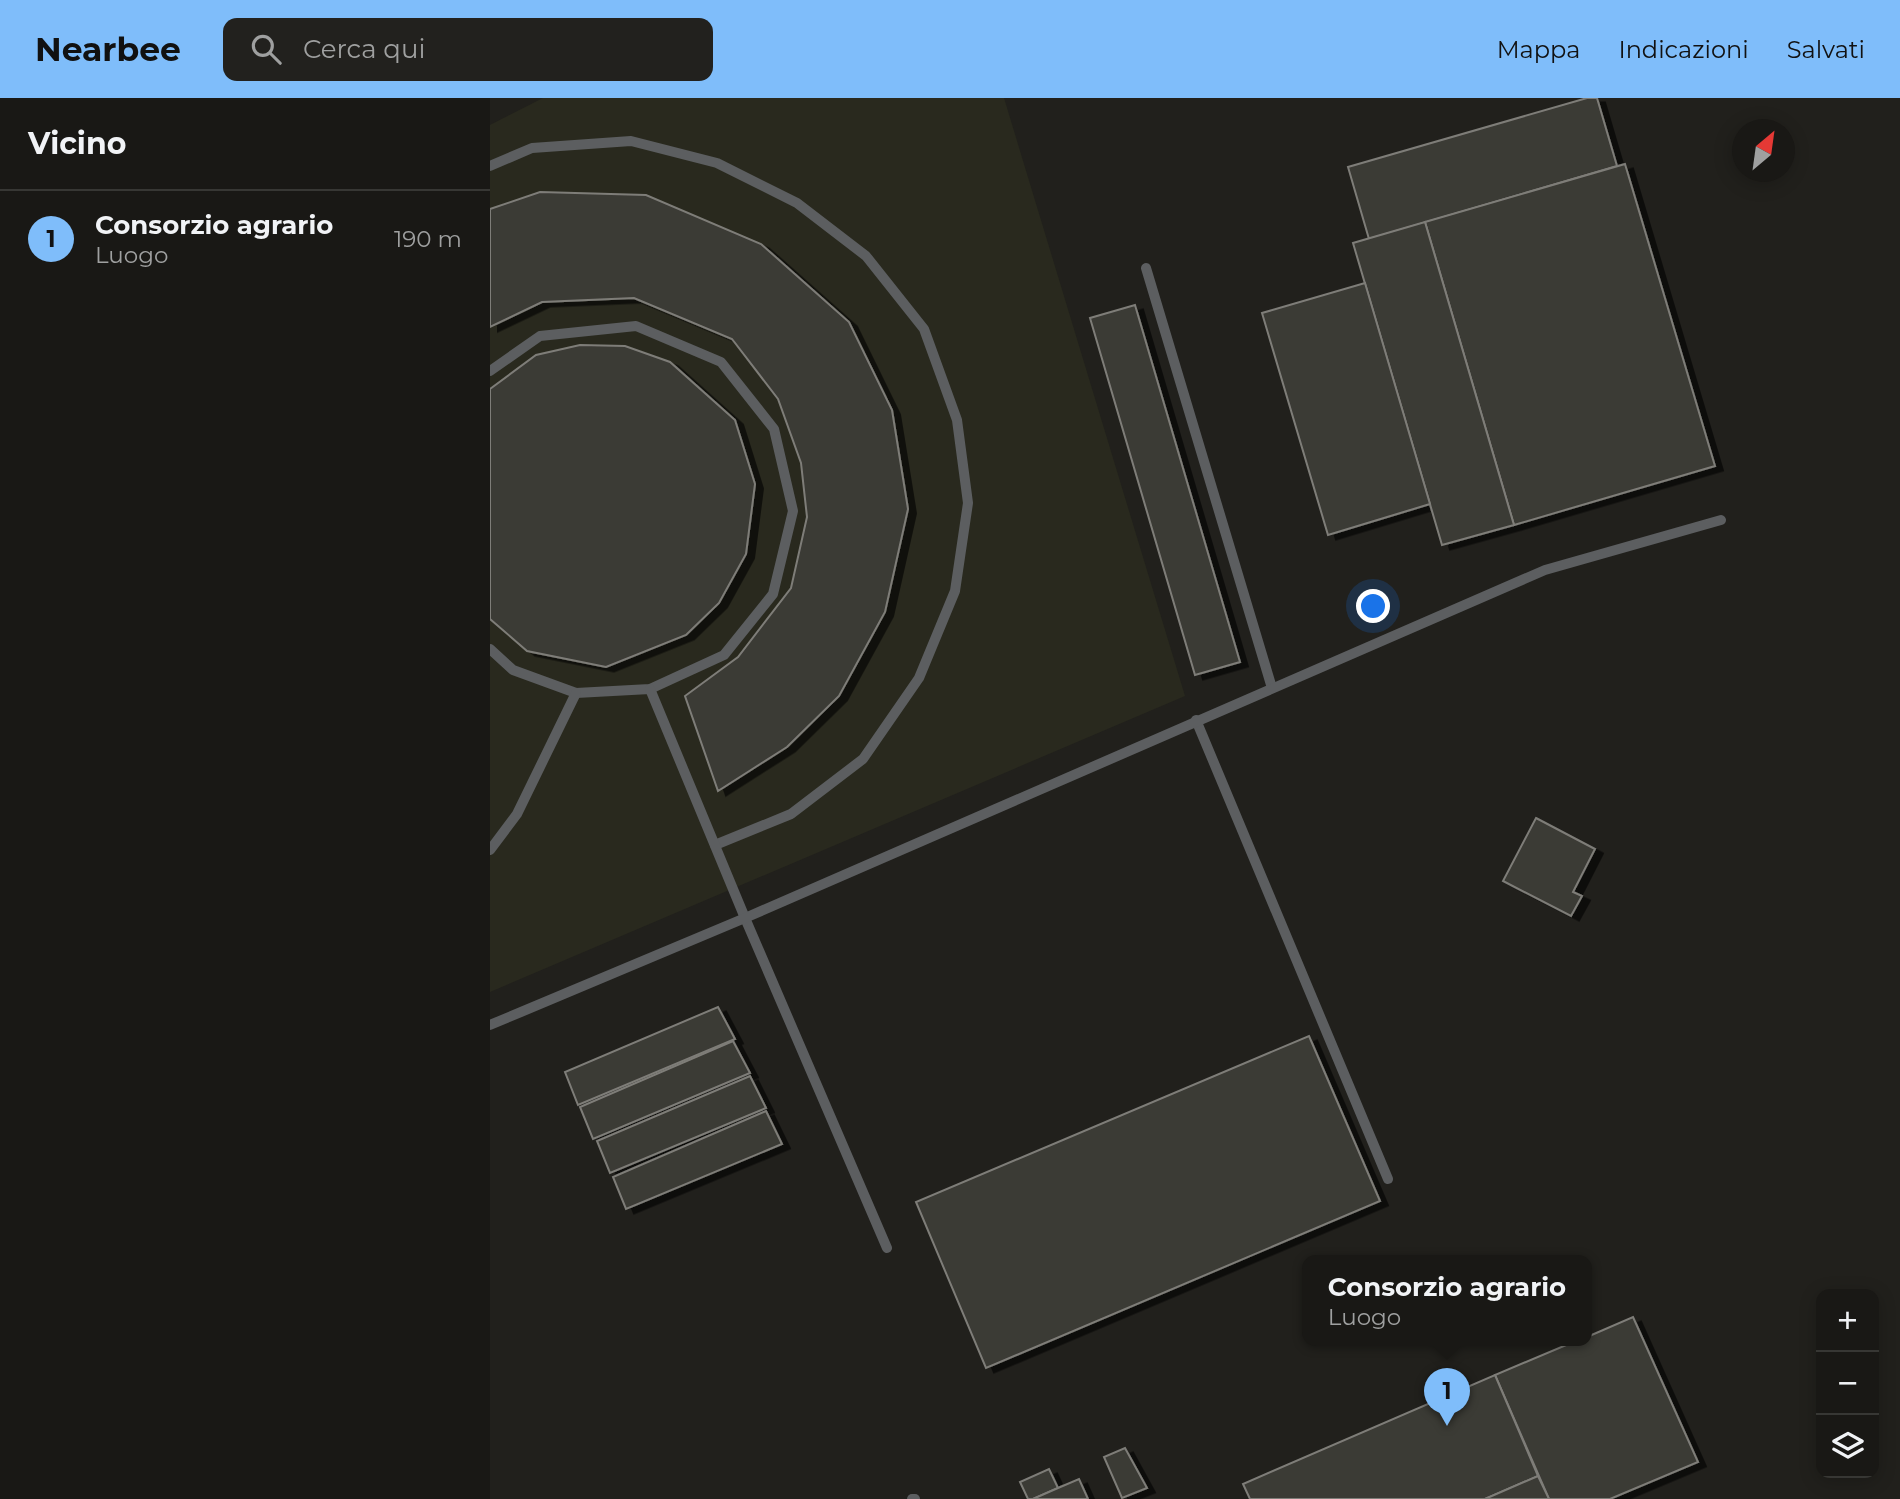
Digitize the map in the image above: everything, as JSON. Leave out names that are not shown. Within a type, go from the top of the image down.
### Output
[{"type":"lane","points":[[490,166],[532,148],[631,141],[717,163],[797,203],[866,256],[924,329],[957,421],[968,503],[955,591],[919,678],[863,759],[791,814],[715,845]]},
{"type":"lane","points":[[1146,268],[1272,688]]},
{"type":"lane","points":[[490,371],[540,336],[636,326],[721,362],[775,429],[793,511],[773,594],[724,655],[650,689],[576,693],[513,670],[490,649]]},
{"type":"lane","points":[[490,1025],[745,918],[1545,570],[1721,520]]},
{"type":"lane","points":[[650,689],[887,1248]]},
{"type":"lane","points":[[490,850],[517,814],[576,693]]},
{"type":"lane","points":[[1196,720],[1388,1179]]},
{"type":"shaded area","points":[[543,98],[1004,98],[1185,696],[490,992],[490,125]]},
{"type":"building","points":[[1587,98],[1597,98],[1617,166],[1369,239],[1348,167]]},
{"type":"building","points":[[1625,164],[1715,466],[1514,525],[1425,222]]},
{"type":"building","points":[[540,192],[646,195],[761,244],[849,322],[892,410],[908,509],[885,612],[839,696],[787,747],[718,791],[685,696],[738,657],[791,588],[807,517],[801,463],[778,399],[732,339],[634,298],[542,302],[490,327],[490,209]]},
{"type":"building","points":[[1425,222],[1514,525],[1442,545],[1353,243]]},
{"type":"building","points":[[1365,283],[1430,504],[1328,535],[1262,313]]},
{"type":"building","points":[[1135,305],[1240,662],[1195,675],[1090,318]]},
{"type":"building","points":[[580,345],[625,346],[670,362],[735,420],[755,484],[746,554],[719,603],[686,635],[606,667],[527,651],[490,619],[490,389],[536,355]]},
{"type":"building","points":[[1536,818],[1595,849],[1573,892],[1582,896],[1571,916],[1503,881]]},
{"type":"building","points":[[718,1007],[735,1039],[578,1105],[565,1072]]},
{"type":"building","points":[[1309,1036],[1380,1201],[986,1368],[916,1202]]},
{"type":"building","points":[[733,1041],[750,1073],[593,1139],[580,1107]]},
{"type":"building","points":[[750,1076],[766,1108],[610,1173],[597,1141]]},
{"type":"building","points":[[766,1111],[782,1144],[626,1209],[613,1177]]},
{"type":"building","points":[[1633,1317],[1698,1462],[1610,1499],[1549,1499],[1495,1375],[1564,1346],[1592,1346],[1592,1335]]},
{"type":"building","points":[[1495,1375],[1538,1476],[1485,1499],[1250,1499],[1243,1484]]},
{"type":"building","points":[[1125,1448],[1147,1488],[1122,1498],[1104,1457]]},
{"type":"building","points":[[1049,1469],[1058,1488],[1028,1499],[1020,1482]]},
{"type":"building","points":[[1538,1476],[1549,1499],[1485,1499]]},
{"type":"building","points":[[1079,1479],[1088,1499],[1033,1499],[1058,1488]]},
{"type":"place","name":"Consorzio agrario","points":[[1447,1426]]}]
